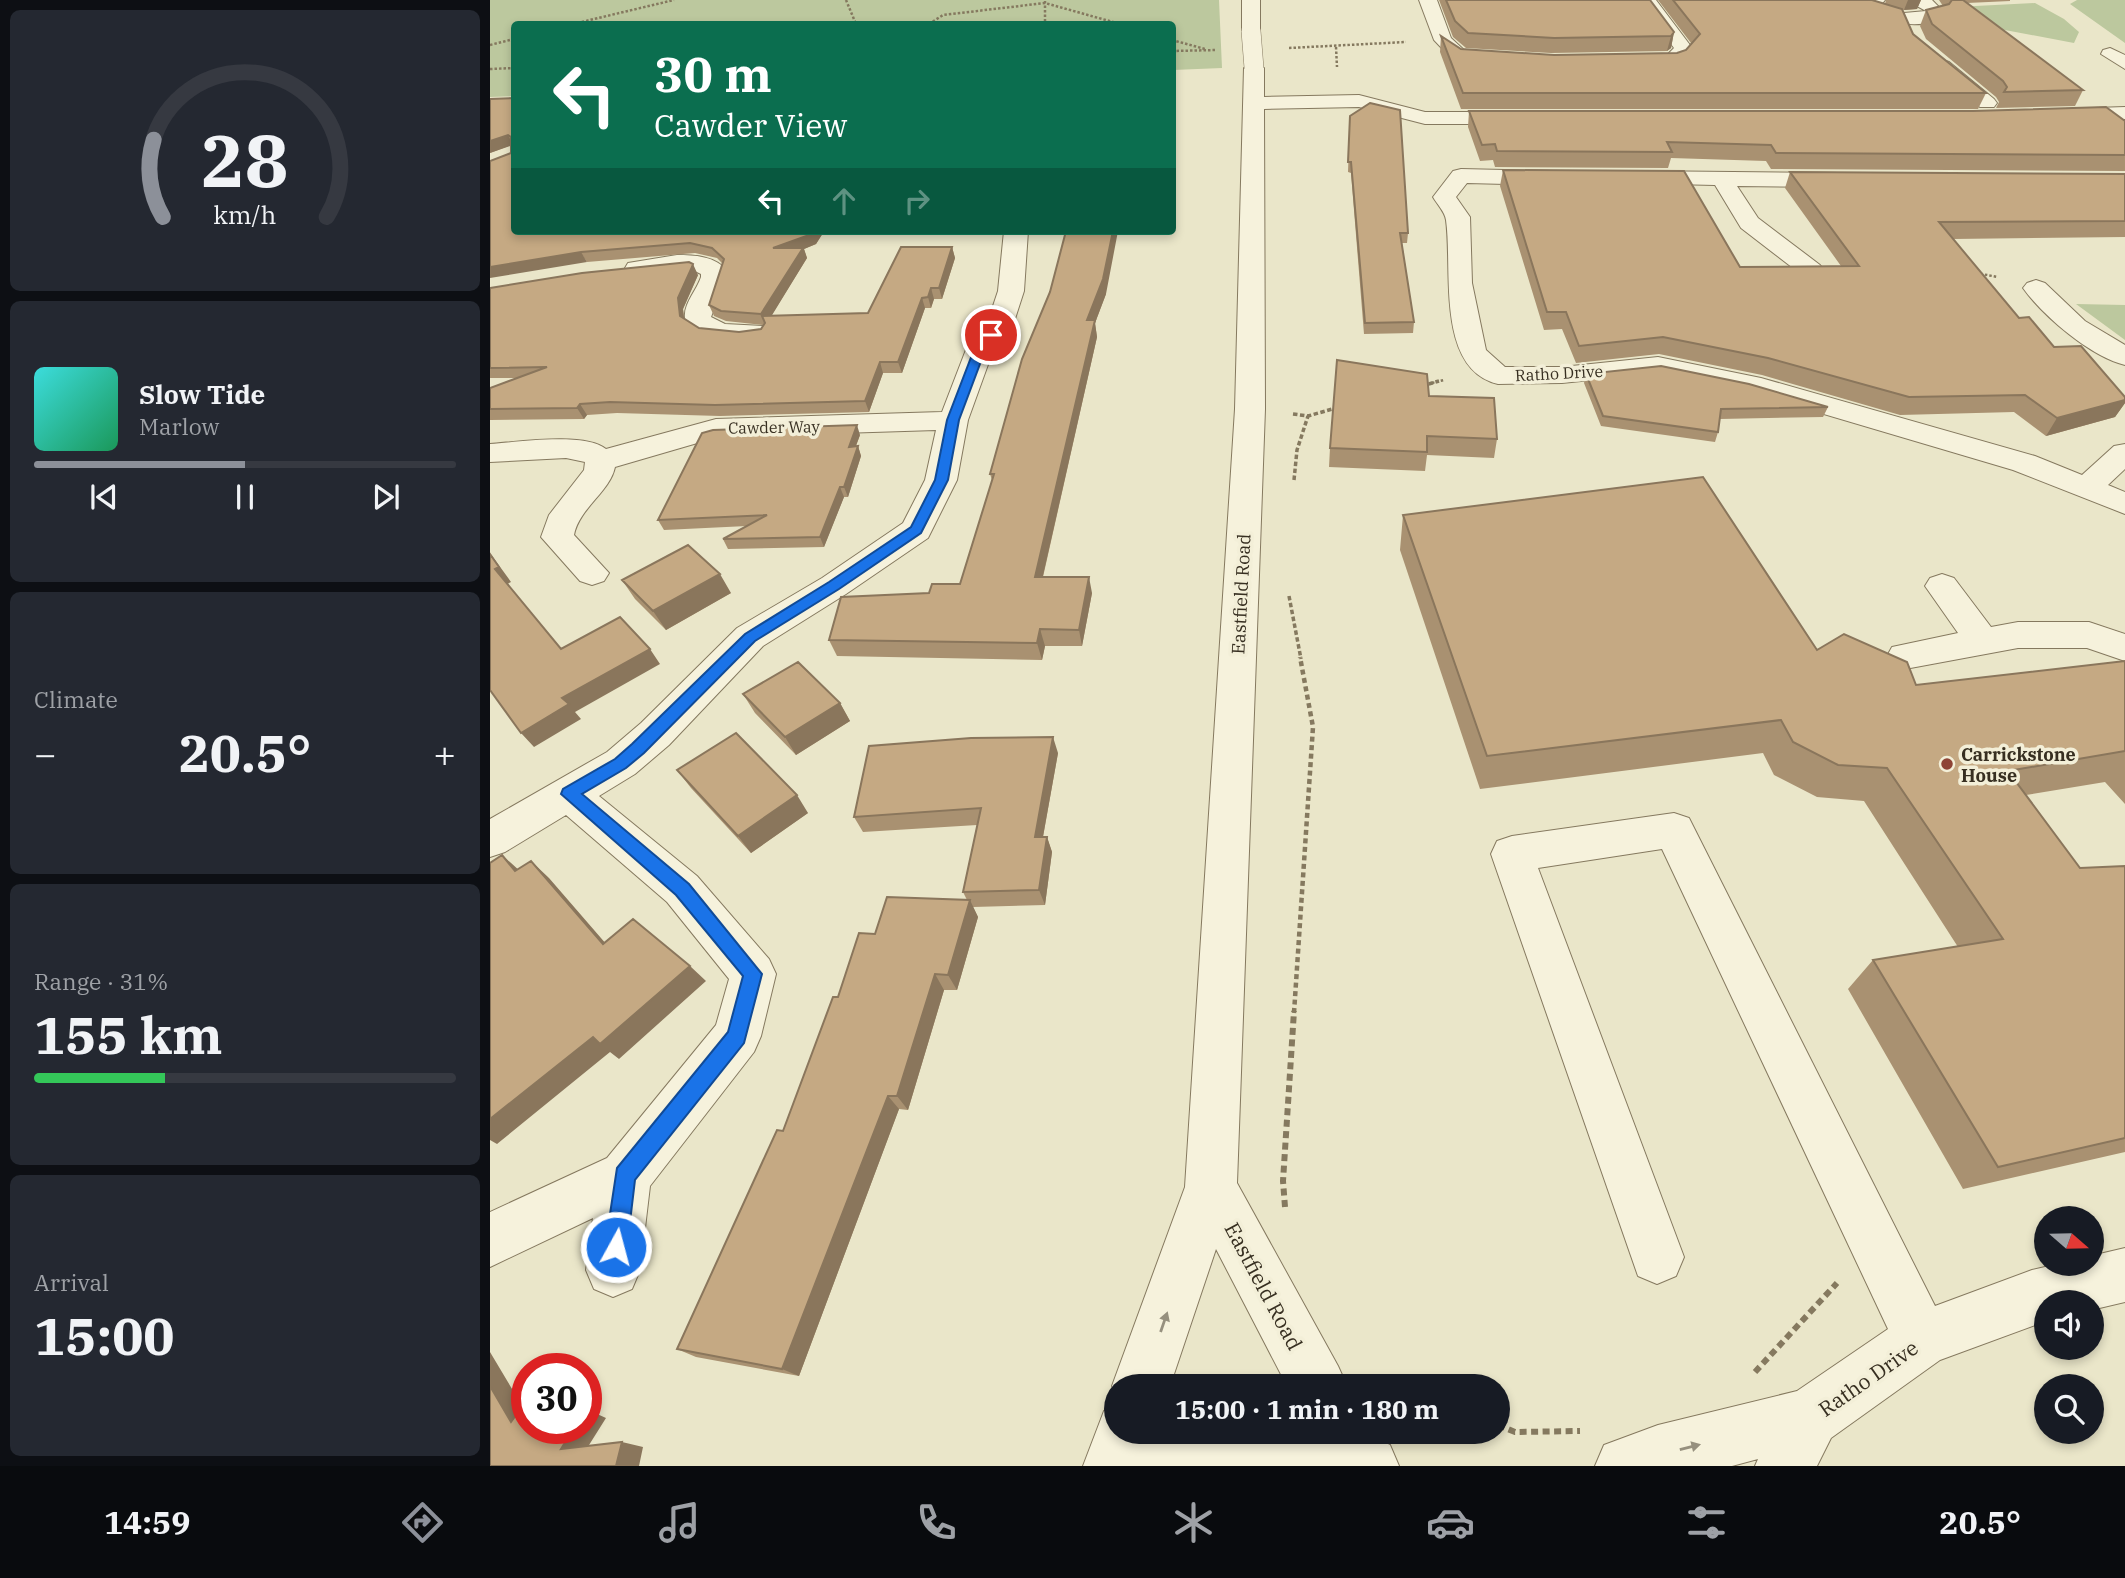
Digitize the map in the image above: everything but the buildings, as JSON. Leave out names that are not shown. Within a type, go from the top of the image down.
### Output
[{"type":"street","name":"Eastfield Road","points":[[1145,1374],[1211,1187],[1250,409],[1254,68],[1251,0]]},
{"type":"street","points":[[1428,0],[1443,40],[1460,56],[1509,59]]},
{"type":"street","points":[[1619,61],[1673,60],[1684,48],[1647,0]]},
{"type":"street","points":[[1876,0],[1870,3],[1873,9],[1905,19],[1926,18],[1936,13],[1930,5],[1915,0]]},
{"type":"street","points":[[1905,19],[1921,48],[1958,79],[1983,111],[2006,117]]},
{"type":"street","points":[[1958,79],[1985,78]]},
{"type":"street","points":[[1253,103],[1359,102],[1382,105],[1425,118],[1542,118]]},
{"type":"street","points":[[2047,116],[2121,117]]},
{"type":"street","name":"Ratho Drive","points":[[1582,178],[1461,176],[1444,197],[1458,217],[1459,284],[1472,353],[1498,376],[1562,375],[1658,365],[1671,367],[1751,384],[2024,463],[2125,504]]},
{"type":"street","points":[[1609,178],[1866,180]]},
{"type":"street","points":[[1722,179],[1749,223],[1811,270]]},
{"type":"street","points":[[490,839],[621,763],[750,637],[834,586],[916,530],[941,480],[953,420],[981,347],[1001,322],[1011,291],[1016,235]]},
{"type":"street","points":[[613,270],[679,264],[707,265],[714,271],[714,278],[698,308],[698,320],[709,330],[729,334],[754,332]]},
{"type":"street","points":[[2036,288],[2076,327],[2125,357]]},
{"type":"street","name":"Cawder Way","points":[[600,461],[716,428],[753,425],[873,425],[953,420]]},
{"type":"street","points":[[490,453],[580,450],[593,453],[600,461],[599,471],[560,522],[557,537],[592,572]]},
{"type":"street","points":[[2085,488],[2125,453]]},
{"type":"street","points":[[1942,586],[1983,642]]},
{"type":"street","points":[[1905,656],[2018,635],[2089,635],[2125,648]]},
{"type":"street","points":[[490,1240],[625,1176],[737,1036],[753,974],[682,889],[569,794]]},
{"type":"street","points":[[1657,1257],[1512,855],[1674,830],[1922,1339]]},
{"type":"street","points":[[613,1270],[625,1176]]},
{"type":"street","name":"Eastfield Road","points":[[1211,1187],[1337,1374]]},
{"type":"street","name":"Ratho Drive","points":[[1609,1449],[1658,1455],[1798,1442],[1922,1339],[2032,1297],[2125,1275]]},
{"type":"street","points":[[1147,1466],[1190,1448],[1273,1440],[1356,1452]]},
{"type":"street","points":[[1114,1466],[1121,1444]]},
{"type":"path","points":[[586,21],[674,0]]},
{"type":"path","points":[[846,0],[855,21]]},
{"type":"path","points":[[1045,1],[1045,21]]},
{"type":"path","points":[[934,21],[943,15],[1045,1],[1110,21]]},
{"type":"path","points":[[490,45],[511,40]]},
{"type":"path","points":[[1286,48],[1443,40]]},
{"type":"path","points":[[1176,41],[1210,50]]},
{"type":"path","points":[[1176,51],[1222,50]]},
{"type":"path","points":[[490,69],[511,68]]},
{"type":"path","points":[[1972,273],[1986,273],[2036,288]]},
{"type":"path","points":[[1411,389],[1489,368]]},
{"type":"path","points":[[1250,409],[1308,416],[1346,405]]},
{"type":"path","points":[[1293,486],[1297,450],[1308,416]]},
{"type":"path","points":[[1286,1221],[1283,1181],[1313,727],[1288,591]]},
{"type":"path","points":[[1745,1384],[1875,1244]]},
{"type":"path","points":[[1510,1430],[1609,1449]]},
{"type":"green space","points":[[490,0],[1219,0],[1222,68],[1176,70],[1176,21],[511,21],[511,96],[490,97]]},
{"type":"green space","points":[[2077,0],[2125,0],[2125,43],[2070,4]]},
{"type":"green space","points":[[2035,3],[2064,19],[2079,32],[2074,43],[1973,24],[1956,7]]},
{"type":"green space","points":[[2076,304],[2125,305],[2125,340]]},
{"type":"place","name":"Carrickstone House","points":[[1947,764]]},
{"type":"route","points":[[616,1247],[625,1176],[737,1036],[753,974],[682,889],[569,794],[621,763],[655,734],[750,637],[834,586],[916,530],[941,480],[953,420],[981,347],[991,335]]}]
